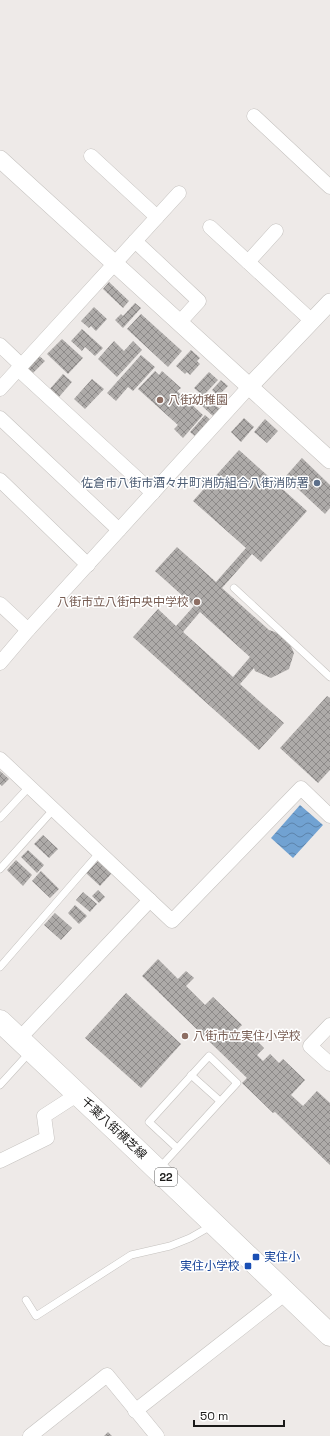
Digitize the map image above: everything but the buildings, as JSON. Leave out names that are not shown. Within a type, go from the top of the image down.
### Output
[{"type":"main road","name":"千葉八街横芝線","points":[[0,1021],[158,1169],[330,1335]]},
{"type":"street","points":[[254,116],[330,187]]},
{"type":"street","points":[[91,156],[157,217]]},
{"type":"street","points":[[0,159],[330,460]]},
{"type":"street","points":[[0,389],[179,193]]},
{"type":"street","points":[[210,227],[312,321]]},
{"type":"street","points":[[248,262],[276,230]]},
{"type":"street","points":[[135,241],[199,301],[179,323]]},
{"type":"street","points":[[0,663],[119,530],[330,302]]},
{"type":"street","points":[[0,345],[20,367],[153,493]]},
{"type":"street","points":[[0,418],[119,530]]},
{"type":"street","points":[[0,480],[88,565]]},
{"type":"street","points":[[0,604],[28,630]]},
{"type":"street","points":[[0,759],[172,921],[301,788],[330,816]]},
{"type":"street","points":[[25,1045],[150,900]]},
{"type":"street","points":[[330,1025],[310,1046],[330,1064]]},
{"type":"street","points":[[0,1161],[47,1138],[44,1116],[78,1094]]},
{"type":"street","points":[[135,1411],[286,1292]]},
{"type":"street","points":[[30,1436],[107,1375],[157,1436]]},
{"type":"lane","points":[[234,588],[330,677]]},
{"type":"lane","points":[[0,818],[29,787]]},
{"type":"lane","points":[[0,869],[53,810]]},
{"type":"lane","points":[[0,967],[100,852]]},
{"type":"lane","points":[[0,1085],[25,1045]]},
{"type":"lane","points":[[158,1169],[237,1082],[209,1056],[149,1122],[177,1148]]},
{"type":"lane","points":[[191,1076],[220,1102]]},
{"type":"lane","points":[[26,1300],[36,1316],[131,1255],[170,1246],[190,1238],[215,1224]]},
{"type":"water","points":[[300,805],[323,825],[293,858],[271,838]]},
{"type":"place","name":"八街幼稚園","points":[[160,400]]},
{"type":"place","name":"佐倉市八街市酒々井町消防組合八街消防署","points":[[317,483]]},
{"type":"place","name":"八街市立八街中央中学校","points":[[197,602]]},
{"type":"place","name":"八街市立実住小学校","points":[[185,1036]]},
{"type":"place","name":"実住小","points":[[256,1257]]},
{"type":"place","name":"実住小学校","points":[[248,1266]]}]
